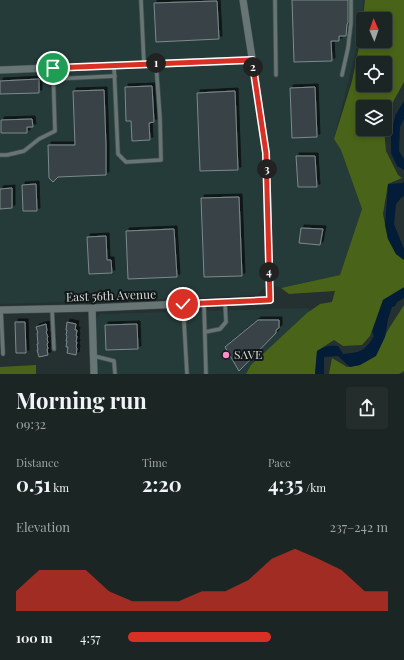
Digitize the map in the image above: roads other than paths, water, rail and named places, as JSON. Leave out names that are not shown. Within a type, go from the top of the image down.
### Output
[{"type":"street","points":[[0,70],[252,60],[243,0]]},
{"type":"street","name":"East 56th Avenue","points":[[1,310],[92,308],[270,300],[266,153],[252,60]]},
{"type":"street","points":[[92,308],[94,374]]},
{"type":"lane","points":[[141,0],[144,64]]},
{"type":"lane","points":[[276,0],[276,75]]},
{"type":"lane","points":[[342,75],[348,48],[351,22],[351,0]]},
{"type":"lane","points":[[114,65],[118,154],[126,162],[161,160],[156,63]]},
{"type":"lane","points":[[0,155],[24,151],[55,131],[53,68]]},
{"type":"lane","points":[[53,79],[114,76]]},
{"type":"lane","points":[[205,332],[220,329],[226,322],[225,302]]},
{"type":"lane","points":[[204,303],[206,374]]},
{"type":"lane","points":[[183,304],[186,374]]},
{"type":"lane","points":[[52,309],[54,349]]},
{"type":"lane","points":[[1,310],[3,354]]},
{"type":"lane","points":[[94,356],[114,362],[115,374]]},
{"type":"water","points":[[404,101],[404,119],[400,127],[399,151],[404,159],[404,170],[397,166],[391,153],[392,128],[396,114]]},
{"type":"water","points":[[404,181],[404,196],[396,204],[394,224],[404,249],[404,260],[396,254],[388,239],[385,225],[388,184],[403,183]]},
{"type":"water","points":[[403,288],[404,298],[392,307],[385,337],[376,356],[360,365],[350,367],[338,356],[324,357],[324,374],[315,374],[317,351],[322,348],[338,346],[343,354],[358,352],[365,348],[374,336],[372,332],[383,300]]},
{"type":"place","name":"SAVE","points":[[226,355]]}]
